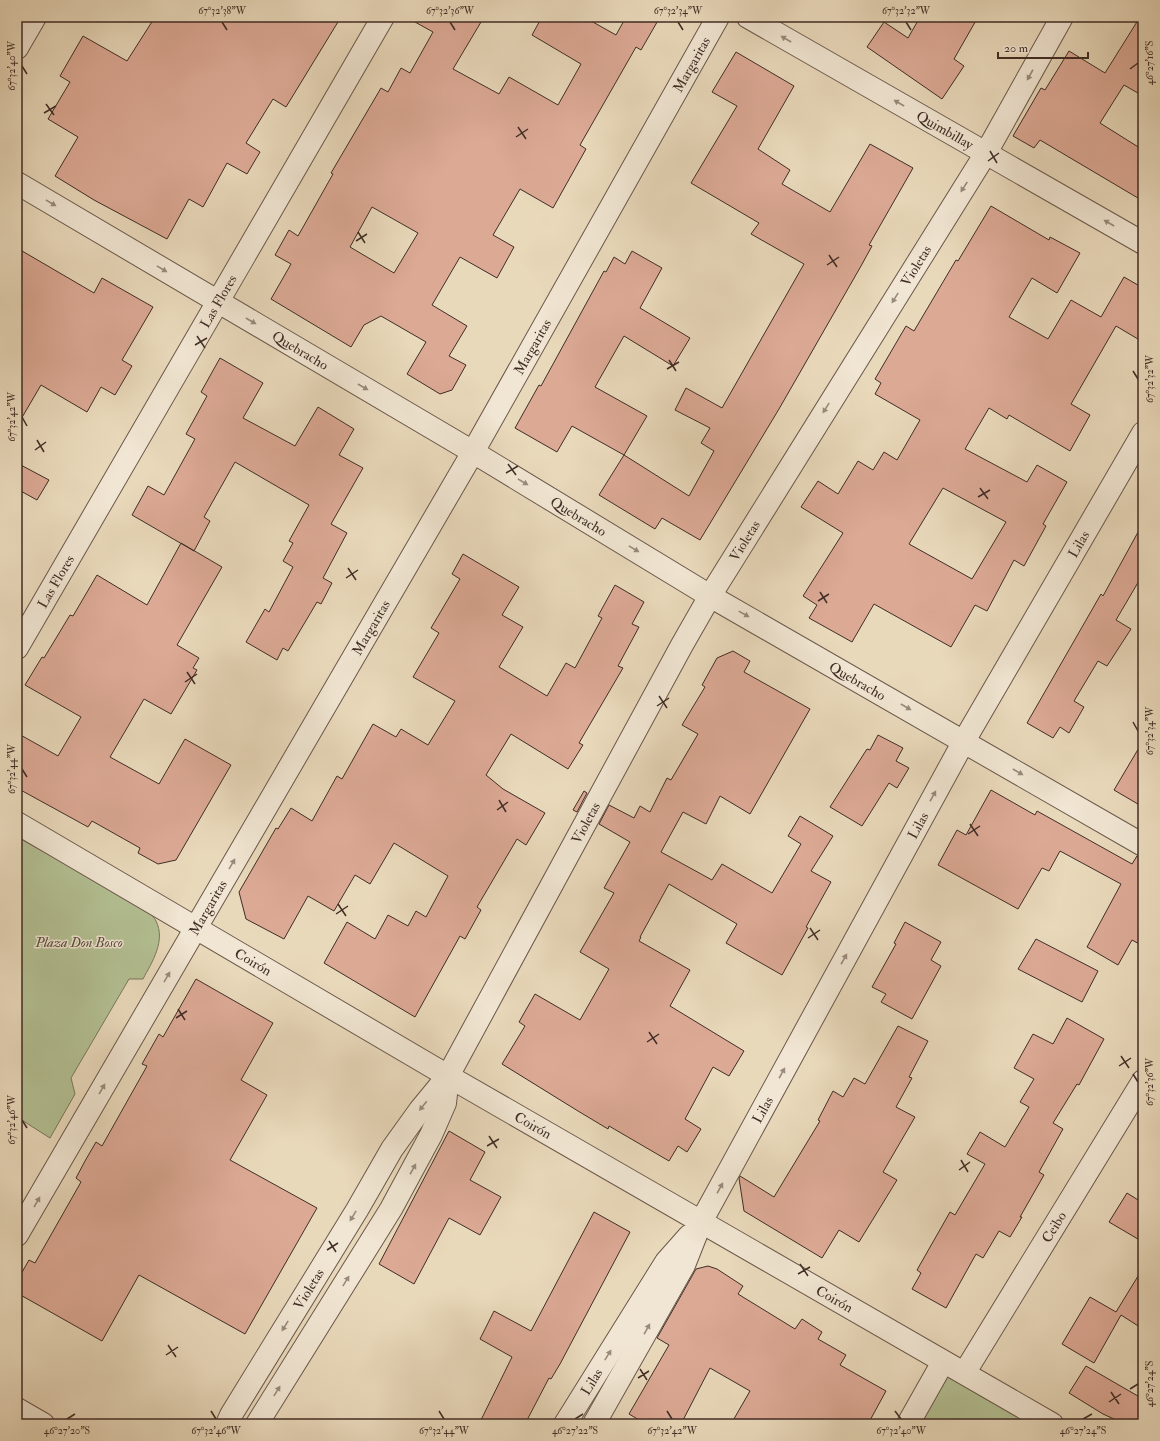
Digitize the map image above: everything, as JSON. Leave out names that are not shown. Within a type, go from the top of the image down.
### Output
[{"type":"street","points":[[17,48],[35,17]]},
{"type":"street","name":"Las Flores","points":[[17,648],[383,17]]},
{"type":"street","name":"Margaritas","points":[[17,1235],[473,452],[718,17]]},
{"type":"street","name":"Quimbillay","points":[[748,17],[1143,243]]},
{"type":"street","name":"Violetas","points":[[228,1424],[231,1415],[357,1210],[392,1149],[420,1110],[448,1076],[710,596],[986,153],[1062,17]]},
{"type":"street","name":"Quebracho","points":[[17,183],[473,452],[710,596],[1143,845]]},
{"type":"street","name":"Lilas","points":[[594,1424],[684,1264],[701,1222],[964,741],[1143,433]]},
{"type":"street","name":"Coirón","points":[[17,823],[448,1076],[943,1362],[965,1372],[1052,1424]]},
{"type":"street","name":"Violetas","points":[[257,1424],[395,1202],[431,1135],[444,1103],[448,1076]]},
{"type":"street","name":"Ceibo","points":[[965,1372],[1143,1081]]},
{"type":"street","name":"Lilas","points":[[565,1424],[666,1262],[701,1222]]},
{"type":"street","points":[[908,1424],[943,1362]]},
{"type":"street","points":[[17,1409],[43,1424]]},
{"type":"green space","name":"Plaza Don Bosco","points":[[17,837],[140,905],[153,917],[159,929],[159,944],[150,966],[143,979],[129,979],[71,1078],[75,1094],[50,1138],[17,1117]]},
{"type":"green space","points":[[943,1362],[1052,1424],[908,1424]]},
{"type":"building","points":[[155,17],[341,17],[286,107],[273,99],[246,143],[260,152],[247,174],[227,163],[203,207],[189,199],[167,239],[94,200],[55,176],[78,137],[48,119],[70,82],[60,76],[83,36],[127,61]]},
{"type":"building","points":[[406,17],[484,17],[453,69],[499,94],[509,77],[558,105],[581,64],[532,35],[542,17],[584,17],[616,35],[626,17],[660,17],[641,50],[636,47],[580,145],[586,149],[553,208],[520,189],[493,235],[514,247],[497,278],[460,257],[432,305],[467,326],[449,356],[466,365],[452,390],[440,394],[407,374],[426,342],[381,316],[364,325],[351,347],[271,299],[291,264],[275,255],[289,230],[298,236],[333,174],[331,173],[381,88],[388,92],[401,68],[410,73],[433,32]],"holes":[[[372,207],[418,233],[394,273],[350,247]]]},
{"type":"building","points":[[920,17],[978,17],[954,59],[964,66],[942,99],[867,47],[884,22],[908,38]]},
{"type":"building","points":[[1140,17],[1143,17],[1143,96],[1124,85],[1100,123],[1143,150],[1143,201],[1040,140],[1034,148],[1013,136],[1041,88],[1045,90],[1069,51],[1105,73]]},
{"type":"building","points":[[736,52],[794,86],[758,149],[790,170],[782,184],[830,212],[870,144],[913,168],[869,245],[872,246],[861,266],[779,409],[700,540],[662,518],[655,529],[599,495],[624,455],[689,496],[714,451],[701,443],[710,428],[675,410],[686,388],[722,408],[804,264],[751,234],[759,223],[691,183],[737,106],[712,92]]},
{"type":"building","points":[[991,206],[1049,240],[1050,237],[1080,253],[1057,293],[1032,278],[1009,317],[1048,339],[1071,300],[1101,317],[1124,277],[1143,288],[1143,342],[1116,326],[1071,404],[1090,415],[1070,451],[1009,415],[1007,419],[989,408],[965,449],[1027,482],[1037,465],[1067,482],[1043,524],[1046,526],[1024,566],[1014,560],[987,611],[975,605],[951,647],[874,604],[852,642],[809,618],[817,605],[803,596],[843,533],[801,507],[818,481],[838,494],[858,461],[873,470],[884,452],[897,460],[920,420],[875,394],[881,383],[875,379],[906,326],[914,331],[956,260],[958,261]],"holes":[[[943,488],[1006,522],[972,579],[909,544]]]},
{"type":"building","points":[[17,248],[94,293],[102,278],[153,307],[122,360],[132,366],[115,395],[101,387],[87,412],[41,385],[17,426]]},
{"type":"building","points":[[632,251],[662,268],[640,308],[690,338],[673,366],[624,336],[595,387],[647,416],[624,455],[572,426],[557,452],[515,428],[539,385],[541,386],[604,271],[606,272],[614,257],[625,264]]},
{"type":"building","points":[[220,358],[263,383],[243,418],[295,446],[318,407],[354,429],[339,455],[363,468],[331,524],[347,533],[323,578],[332,583],[321,604],[317,602],[288,651],[283,648],[277,660],[246,642],[265,609],[269,612],[293,567],[283,561],[293,543],[289,541],[309,505],[235,462],[204,517],[210,521],[194,551],[132,515],[148,486],[164,495],[195,439],[186,434],[207,396],[201,392]]},
{"type":"building","points":[[17,463],[49,480],[37,500],[17,489]]},
{"type":"building","points":[[1143,523],[1143,574],[1116,620],[1131,629],[1107,666],[1098,661],[1074,701],[1084,707],[1069,733],[1060,727],[1053,738],[1027,723],[1101,594],[1103,596]]},
{"type":"building","points":[[181,543],[222,567],[177,645],[199,658],[193,668],[197,670],[171,714],[144,699],[110,757],[159,784],[185,739],[231,765],[176,860],[158,864],[138,853],[140,848],[92,821],[88,827],[17,788],[17,733],[58,756],[81,717],[25,685],[42,657],[44,658],[70,615],[73,616],[97,575],[147,605]]},
{"type":"building","points":[[463,554],[519,587],[502,615],[523,627],[499,667],[547,696],[566,663],[575,668],[602,618],[598,616],[615,585],[644,602],[632,624],[639,627],[618,666],[623,668],[579,743],[583,745],[568,769],[511,734],[486,775],[503,789],[545,813],[526,845],[517,839],[477,907],[481,910],[465,939],[460,936],[415,1017],[324,963],[347,922],[375,939],[388,915],[408,926],[416,911],[426,917],[448,876],[394,843],[370,884],[355,875],[334,911],[308,896],[284,939],[246,919],[239,892],[276,828],[278,829],[291,808],[312,821],[337,776],[342,779],[373,724],[396,737],[401,729],[428,745],[455,701],[413,677],[439,633],[431,628],[460,579],[452,574]]},
{"type":"building","points":[[733,651],[750,661],[744,672],[810,709],[750,814],[720,796],[706,824],[683,812],[661,852],[712,880],[722,864],[772,893],[801,844],[788,836],[800,816],[833,836],[811,871],[831,882],[782,975],[726,943],[737,924],[669,884],[639,941],[690,970],[670,1006],[744,1051],[729,1076],[713,1067],[685,1119],[701,1129],[687,1152],[678,1146],[669,1161],[609,1126],[608,1129],[502,1064],[525,1026],[519,1022],[535,994],[580,1020],[609,969],[580,952],[614,893],[604,888],[630,842],[599,824],[609,805],[634,818],[640,806],[650,812],[667,778],[671,780],[698,734],[682,725],[705,687],[702,685],[717,658]]},
{"type":"building","points":[[878,735],[903,748],[896,761],[909,768],[897,788],[889,783],[862,826],[830,807],[867,749],[870,750]]},
{"type":"building","points":[[1143,741],[1143,807],[1114,790]]},
{"type":"building","points":[[991,790],[1035,815],[1037,811],[1132,864],[1137,856],[1143,857],[1143,946],[1132,940],[1118,965],[1087,947],[1121,884],[1060,851],[1049,871],[1042,868],[1018,909],[938,865],[957,830],[966,835]]},
{"type":"building","points":[[584,791],[587,793],[577,812],[573,810]]},
{"type":"building","points":[[905,922],[941,942],[931,960],[941,966],[912,1019],[881,1002],[886,994],[872,987],[896,944],[894,943]]},
{"type":"building","points":[[1036,939],[1098,971],[1082,1002],[1018,969]]},
{"type":"building","points":[[196,979],[273,1023],[241,1080],[267,1095],[230,1160],[317,1208],[245,1334],[139,1275],[102,1341],[17,1293],[17,1281],[29,1260],[35,1263],[81,1182],[76,1178],[85,1161],[96,1142],[102,1146],[147,1066],[142,1064],[159,1034],[163,1037]]},
{"type":"building","points":[[1067,1018],[1104,1039],[1079,1085],[1077,1084],[1053,1123],[1063,1129],[1039,1172],[1044,1175],[1020,1217],[1022,1217],[1010,1237],[999,1231],[983,1258],[976,1254],[946,1308],[912,1289],[921,1273],[917,1270],[950,1212],[955,1215],[985,1164],[967,1154],[980,1132],[1005,1147],[1029,1107],[1020,1102],[1034,1079],[1014,1068],[1033,1034],[1053,1044]]},
{"type":"building","points":[[898,1026],[928,1041],[909,1077],[912,1078],[896,1107],[915,1117],[883,1172],[897,1180],[859,1242],[839,1230],[822,1258],[744,1211],[739,1178],[740,1176],[774,1197],[820,1121],[818,1120],[833,1091],[843,1097],[854,1078],[865,1084]]},
{"type":"building","points":[[449,1131],[485,1152],[470,1180],[501,1197],[480,1235],[449,1218],[414,1284],[379,1264]]},
{"type":"building","points":[[1127,1193],[1143,1203],[1143,1242],[1109,1222]]},
{"type":"building","points":[[594,1212],[630,1232],[560,1364],[551,1379],[549,1378],[525,1424],[479,1424],[512,1357],[480,1339],[494,1311],[531,1331]]},
{"type":"building","points":[[708,1266],[717,1269],[743,1286],[738,1294],[795,1329],[802,1319],[822,1332],[818,1339],[846,1355],[840,1365],[886,1391],[868,1424],[731,1424],[750,1391],[710,1368],[681,1424],[646,1424],[629,1414],[669,1345],[657,1338],[696,1269]]},
{"type":"building","points":[[1143,1268],[1143,1329],[1121,1315],[1094,1363],[1062,1344],[1090,1297],[1116,1312]]},
{"type":"building","points":[[1086,1366],[1143,1399],[1143,1424],[1125,1424],[1103,1414],[1069,1393]]}]
